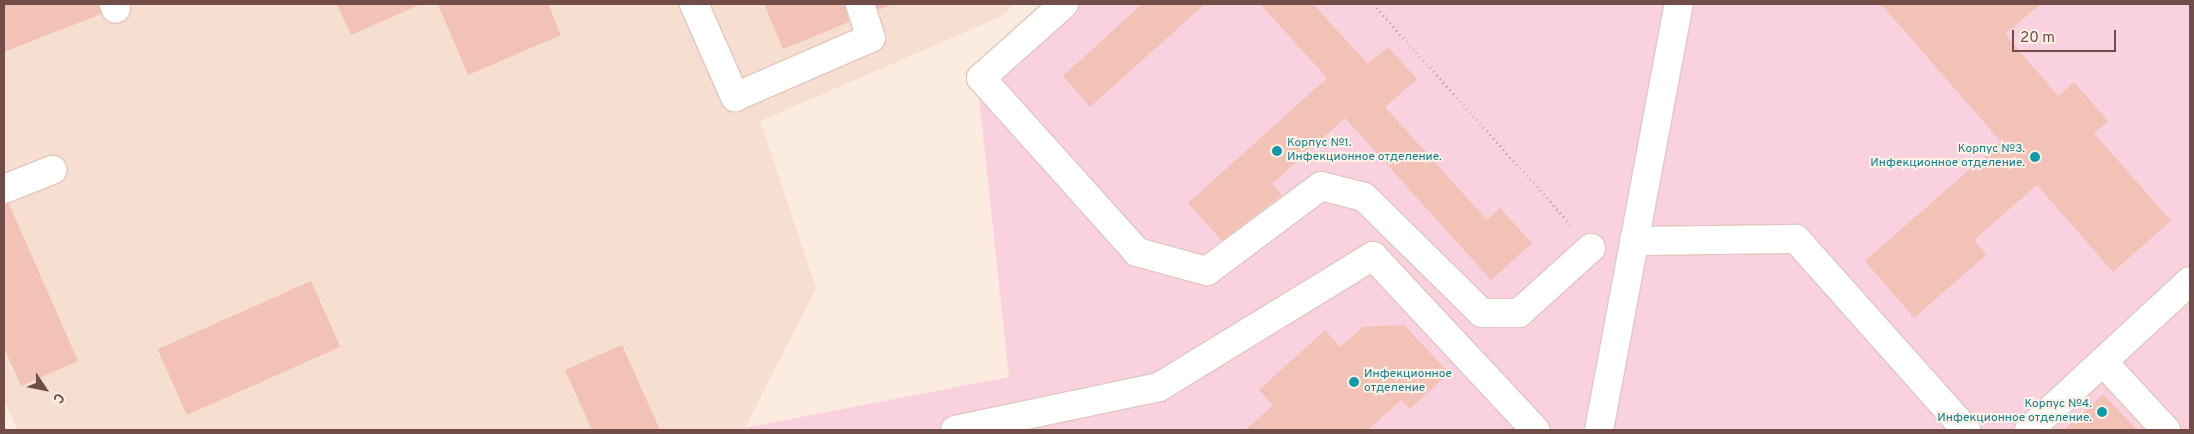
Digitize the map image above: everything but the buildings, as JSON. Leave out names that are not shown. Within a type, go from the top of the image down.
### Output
[{"type":"lane","points":[[694,4],[735,97],[871,38],[860,4]]},
{"type":"lane","points":[[1064,4],[981,78],[1137,252],[1207,272],[1321,186],[1364,197],[1482,313],[1519,313],[1591,248]]},
{"type":"lane","points":[[1599,430],[1679,4]]},
{"type":"lane","points":[[4,189],[52,170]]},
{"type":"lane","points":[[1634,240],[1796,239],[1966,430]]},
{"type":"lane","points":[[955,430],[1159,386],[1373,256],[1535,430]]},
{"type":"lane","points":[[2029,430],[2190,281]]},
{"type":"lane","points":[[2102,362],[2166,430]]},
{"type":"path","points":[[1373,4],[1591,248]]},
{"type":"shaded area","points":[[4,4],[1015,4],[1002,16],[760,121],[816,288],[744,430],[17,430],[4,399]]},
{"type":"shaded area","points":[[1055,4],[2190,4],[2190,430],[734,430],[1009,377],[977,78]]},
{"type":"place","name":"Корпус №1. Инфекционное отделение.","points":[[1277,151]]},
{"type":"place","name":"Корпус №3. Инфекционное отделение.","points":[[2035,157]]},
{"type":"place","name":"Инфекционное отделение","points":[[1354,382]]},
{"type":"place","name":"Корпус №4. Инфекционное отделение.","points":[[2102,412]]}]
